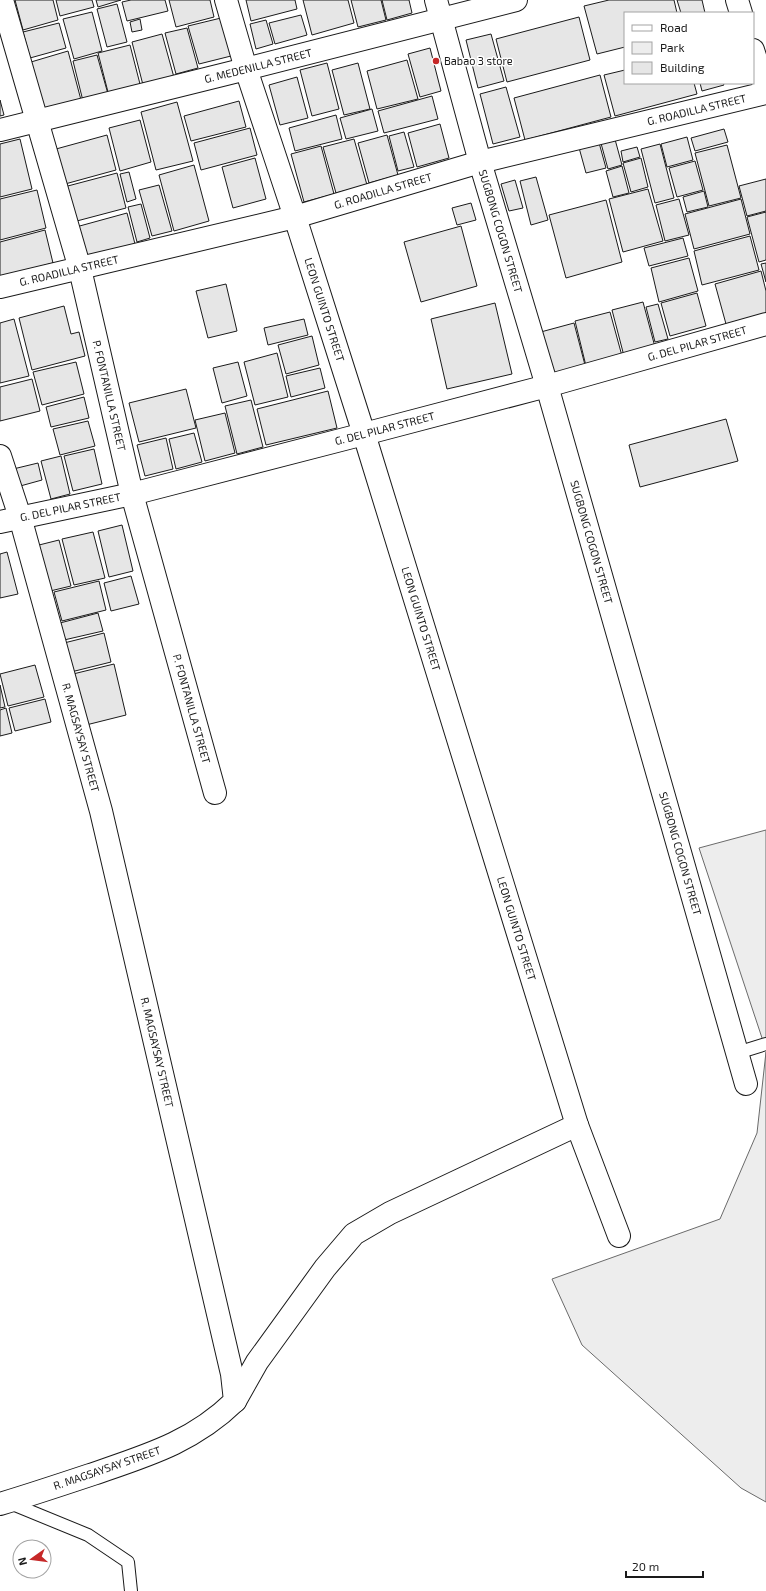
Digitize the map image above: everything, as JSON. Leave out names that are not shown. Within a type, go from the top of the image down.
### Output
[{"type":"street","name":"P. FONTANILLA STREET","points":[[2,0],[36,122],[80,269],[132,494],[215,793]]},
{"type":"street","name":"LEON GUINTO STREET","points":[[226,0],[246,69],[364,434],[576,1125],[619,1236]]},
{"type":"street","name":"G. MEDENILLA STREET","points":[[0,130],[246,69],[439,9],[516,0]]},
{"type":"street","points":[[737,0],[741,12]]},
{"type":"street","name":"SUGBONG COGON STREET","points":[[439,9],[480,162],[547,386],[746,1084]]},
{"type":"street","points":[[754,53],[766,92]]},
{"type":"street","name":"G. ROADILLA STREET","points":[[0,287],[295,217],[480,162],[766,92]]},
{"type":"street","name":"G. DEL PILAR STREET","points":[[10,519],[132,494],[547,386],[766,324]]},
{"type":"street","name":"R. MAGSAYSAY STREET","points":[[0,456],[10,519],[101,811],[230,1366],[235,1401],[199,1431],[151,1455],[4,1503]]},
{"type":"street","points":[[235,1401],[257,1362],[325,1268],[354,1234],[390,1213],[576,1125]]},
{"type":"lane","points":[[737,1054],[766,1044]]},
{"type":"lane","points":[[4,1503],[88,1535],[128,1562],[131,1591]]},
{"type":"green space","points":[[766,830],[766,1050],[699,848]]},
{"type":"green space","points":[[766,1052],[766,1502],[741,1488],[582,1345],[552,1279],[720,1219],[757,1133]]},
{"type":"building","points":[[15,0],[53,0],[58,20],[23,30]]},
{"type":"building","points":[[56,0],[92,0],[94,7],[60,16]]},
{"type":"building","points":[[96,0],[121,0],[98,7]]},
{"type":"building","points":[[131,0],[165,0],[168,11],[127,21],[122,2]]},
{"type":"building","points":[[169,0],[210,0],[214,17],[176,27]]},
{"type":"building","points":[[246,0],[295,0],[297,9],[251,21]]},
{"type":"building","points":[[303,0],[348,0],[354,23],[312,35]]},
{"type":"building","points":[[351,0],[381,0],[386,20],[358,27]]},
{"type":"building","points":[[382,0],[409,0],[412,13],[387,20]]},
{"type":"building","points":[[609,0],[674,0],[677,12],[624,12],[624,47],[597,54],[584,6]]},
{"type":"building","points":[[677,0],[702,0],[705,12],[681,12]]},
{"type":"building","points":[[117,4],[127,42],[107,47],[97,9]]},
{"type":"building","points":[[92,12],[102,51],[74,59],[63,19]]},
{"type":"building","points":[[301,15],[307,35],[275,44],[269,23]]},
{"type":"building","points":[[579,17],[590,60],[507,82],[496,39]]},
{"type":"building","points":[[221,18],[231,56],[199,64],[188,26]]},
{"type":"building","points":[[140,19],[142,30],[132,32],[130,22]]},
{"type":"building","points":[[266,20],[273,44],[256,49],[250,24]]},
{"type":"building","points":[[59,23],[66,48],[30,58],[23,32]]},
{"type":"building","points":[[187,28],[198,68],[176,74],[165,33]]},
{"type":"building","points":[[162,34],[175,81],[144,89],[132,42]]},
{"type":"building","points":[[491,34],[504,81],[478,88],[466,40]]},
{"type":"building","points":[[130,45],[141,88],[109,96],[98,53]]},
{"type":"building","points":[[430,48],[441,91],[420,97],[408,54]]},
{"type":"building","points":[[68,51],[81,100],[44,110],[31,62]]},
{"type":"building","points":[[97,55],[108,94],[83,101],[73,61]]},
{"type":"building","points":[[407,60],[418,99],[377,109],[367,71]]},
{"type":"building","points":[[327,63],[339,109],[312,116],[300,70]]},
{"type":"building","points":[[358,63],[370,109],[344,115],[332,70]]},
{"type":"building","points":[[624,70],[624,84],[694,84],[697,94],[615,116],[604,75]]},
{"type":"building","points":[[600,75],[611,117],[525,140],[514,98]]},
{"type":"building","points":[[297,77],[308,118],[280,125],[269,85]]},
{"type":"building","points":[[700,84],[724,85],[702,91]]},
{"type":"building","points":[[506,87],[520,137],[493,144],[480,94]]},
{"type":"building","points":[[432,96],[438,119],[384,133],[378,111]]},
{"type":"building","points":[[0,100],[4,115],[0,116]]},
{"type":"building","points":[[239,101],[246,127],[191,141],[184,116]]},
{"type":"building","points":[[177,102],[193,161],[156,170],[141,112]]},
{"type":"building","points":[[372,109],[378,131],[346,139],[340,118]]},
{"type":"building","points":[[336,115],[342,139],[295,151],[289,128]]},
{"type":"building","points":[[140,120],[151,162],[120,171],[109,128]]},
{"type":"building","points":[[440,124],[449,158],[417,167],[408,133]]},
{"type":"building","points":[[250,128],[257,155],[201,170],[194,143]]},
{"type":"building","points":[[724,129],[728,142],[695,151],[691,138]]},
{"type":"building","points":[[404,132],[414,167],[398,171],[389,136]]},
{"type":"building","points":[[613,132],[622,165],[608,169],[599,136]]},
{"type":"building","points":[[107,135],[116,170],[65,184],[56,149]]},
{"type":"building","points":[[387,135],[398,175],[369,183],[358,143]]},
{"type":"building","points":[[687,137],[693,160],[667,167],[661,144]]},
{"type":"building","points":[[20,139],[32,189],[0,197],[0,144]]},
{"type":"building","points":[[354,139],[367,185],[336,193],[323,147]]},
{"type":"building","points":[[598,139],[606,168],[586,173],[578,144]]},
{"type":"building","points":[[660,144],[674,198],[655,203],[641,149]]},
{"type":"building","points":[[727,145],[741,198],[709,206],[695,153]]},
{"type":"building","points":[[321,146],[334,194],[304,202],[291,154]]},
{"type":"building","points":[[637,147],[640,157],[623,162],[621,151]]},
{"type":"building","points":[[255,158],[266,199],[233,208],[222,167]]},
{"type":"building","points":[[641,158],[648,187],[631,192],[623,163]]},
{"type":"building","points":[[695,161],[703,190],[677,197],[669,168]]},
{"type":"building","points":[[194,165],[209,221],[174,231],[159,175]]},
{"type":"building","points":[[622,166],[629,193],[613,197],[606,171]]},
{"type":"building","points":[[129,172],[136,199],[127,202],[120,174]]},
{"type":"building","points":[[117,173],[126,208],[73,222],[64,187]]},
{"type":"building","points":[[536,177],[548,220],[531,225],[520,181]]},
{"type":"building","points":[[766,179],[766,211],[747,216],[739,186]]},
{"type":"building","points":[[515,180],[523,208],[509,211],[501,184]]},
{"type":"building","points":[[159,185],[172,231],[152,236],[139,190]]},
{"type":"building","points":[[648,189],[663,241],[623,252],[609,199]]},
{"type":"building","points":[[37,190],[46,228],[0,240],[0,199]]},
{"type":"building","points":[[704,191],[708,207],[687,212],[683,197]]},
{"type":"building","points":[[679,199],[689,235],[665,241],[656,205]]},
{"type":"building","points":[[741,199],[750,234],[694,249],[685,214]]},
{"type":"building","points":[[606,200],[622,262],[566,278],[549,215]]},
{"type":"building","points":[[471,203],[476,220],[457,225],[452,208]]},
{"type":"building","points":[[141,204],[150,238],[137,242],[128,207]]},
{"type":"building","points":[[766,212],[766,260],[759,262],[747,217]]},
{"type":"building","points":[[127,213],[135,244],[85,257],[76,227]]},
{"type":"building","points":[[461,226],[477,286],[421,302],[404,242]]},
{"type":"building","points":[[45,230],[53,263],[0,277],[0,242]]},
{"type":"building","points":[[750,236],[759,270],[702,285],[694,251]]},
{"type":"building","points":[[683,238],[688,256],[649,266],[644,248]]},
{"type":"building","points":[[689,258],[698,291],[659,302],[651,268]]},
{"type":"building","points":[[766,263],[766,282],[761,264]]},
{"type":"building","points":[[761,271],[766,291],[766,313],[726,324],[715,284]]},
{"type":"building","points":[[226,284],[237,331],[208,338],[196,291]]},
{"type":"building","points":[[697,293],[706,326],[670,336],[661,303]]},
{"type":"building","points":[[643,302],[655,347],[624,356],[612,310]]},
{"type":"building","points":[[495,303],[512,374],[447,389],[431,319]]},
{"type":"building","points":[[658,304],[668,339],[655,342],[646,307]]},
{"type":"building","points":[[64,306],[71,334],[79,332],[85,356],[32,370],[19,318]]},
{"type":"building","points":[[610,312],[622,356],[586,366],[575,321]]},
{"type":"building","points":[[14,319],[29,376],[0,383],[0,323]]},
{"type":"building","points":[[304,319],[308,335],[268,345],[264,328]]},
{"type":"building","points":[[574,323],[585,365],[548,375],[537,333]]},
{"type":"building","points":[[312,336],[319,365],[286,374],[278,345]]},
{"type":"building","points":[[277,353],[288,397],[255,405],[244,362]]},
{"type":"building","points":[[76,362],[84,394],[42,405],[33,372]]},
{"type":"building","points":[[238,362],[247,396],[222,403],[213,368]]},
{"type":"building","points":[[320,368],[325,388],[291,397],[286,376]]},
{"type":"building","points":[[32,379],[40,411],[0,421],[0,387]]},
{"type":"building","points":[[186,389],[196,428],[139,442],[129,403]]},
{"type":"building","points":[[328,391],[337,428],[266,445],[257,409]]},
{"type":"building","points":[[84,397],[89,418],[51,427],[46,407]]},
{"type":"building","points":[[251,400],[263,447],[237,454],[225,406]]},
{"type":"building","points":[[225,413],[235,453],[205,461],[195,420]]},
{"type":"building","points":[[726,419],[738,461],[640,487],[629,445]]},
{"type":"building","points":[[88,421],[95,446],[60,455],[53,429]]},
{"type":"building","points":[[194,433],[202,462],[176,469],[169,439]]},
{"type":"building","points":[[166,438],[173,469],[145,476],[137,445]]},
{"type":"building","points":[[94,449],[102,484],[73,491],[64,456]]},
{"type":"building","points":[[61,456],[70,494],[51,499],[41,461]]},
{"type":"building","points":[[38,463],[42,480],[13,488],[9,470]]},
{"type":"building","points":[[122,525],[133,571],[109,577],[98,531]]},
{"type":"building","points":[[93,532],[105,578],[74,585],[62,539]]},
{"type":"building","points":[[59,540],[71,586],[46,592],[35,546]]},
{"type":"building","points":[[7,552],[18,594],[0,598],[0,554]]},
{"type":"building","points":[[131,576],[139,604],[111,611],[104,583]]},
{"type":"building","points":[[99,581],[106,610],[62,621],[54,592]]},
{"type":"building","points":[[98,613],[103,631],[64,640],[60,623]]},
{"type":"building","points":[[104,633],[111,662],[71,672],[64,643]]},
{"type":"building","points":[[114,664],[126,715],[86,725],[73,674]]},
{"type":"building","points":[[35,665],[44,697],[8,706],[0,674]]},
{"type":"building","points":[[0,685],[5,707],[0,708]]},
{"type":"building","points":[[45,699],[51,722],[15,731],[9,708]]},
{"type":"building","points":[[6,708],[12,733],[0,736],[0,710]]},
{"type":"place","name":"Babao 3 store","points":[[436,61]]}]
